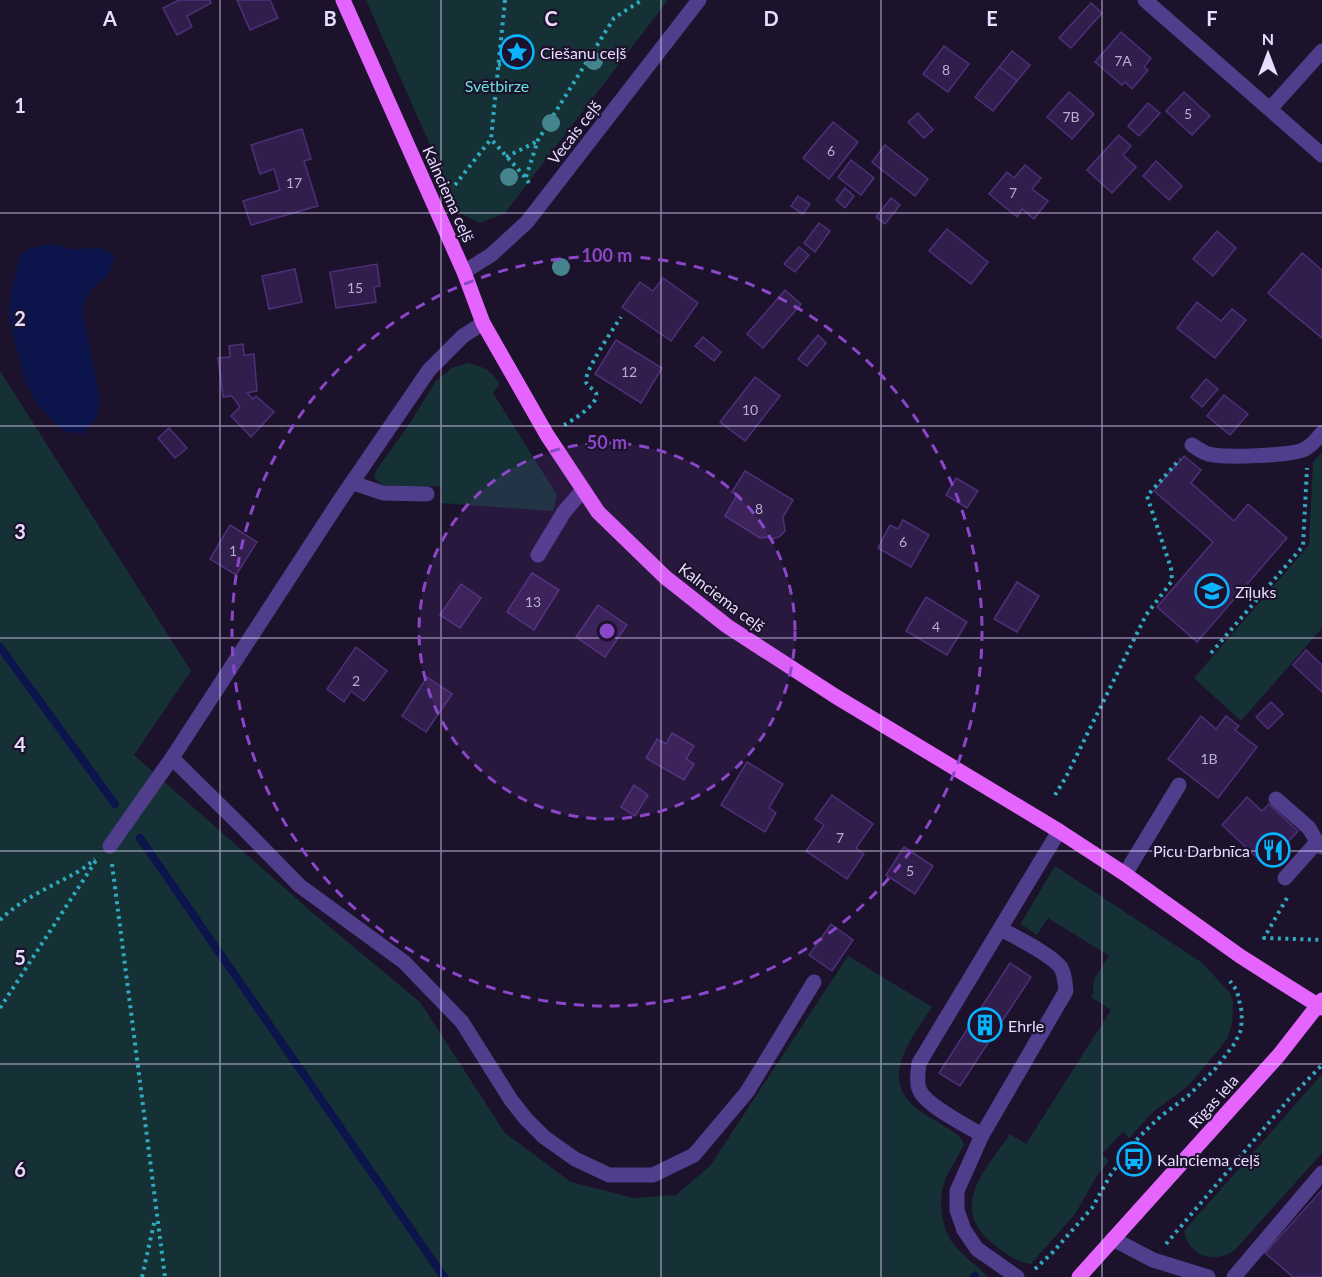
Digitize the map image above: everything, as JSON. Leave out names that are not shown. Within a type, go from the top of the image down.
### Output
[{"type":"main road","name":"Kalnciema ceļš","points":[[343,0],[464,272],[483,323],[547,435],[598,512],[665,577],[727,626],[835,696],[1059,831],[1125,874],[1240,956],[1320,1004]]},
{"type":"main road","name":"Rīgas iela","points":[[1080,1277],[1279,1055],[1320,1004]]},
{"type":"street","name":"Vecais ceļš","points":[[464,272],[491,255],[527,222],[699,0]]},
{"type":"street","points":[[1145,0],[1322,155]]},
{"type":"street","points":[[1270,109],[1322,51]]},
{"type":"street","points":[[110,846],[172,758],[429,370],[463,336],[483,323]]},
{"type":"street","points":[[1192,444],[1206,454],[1245,456],[1304,450],[1322,433]]},
{"type":"street","points":[[353,483],[383,493],[427,494]]},
{"type":"street","points":[[538,555],[564,512],[583,490]]},
{"type":"street","points":[[172,758],[300,886],[404,962],[462,1022],[511,1100],[544,1137],[575,1159],[609,1175],[653,1175],[694,1155],[747,1092],[814,982]]},
{"type":"street","points":[[1125,874],[1179,785]]},
{"type":"street","points":[[1276,799],[1309,828],[1320,844],[1285,878]]},
{"type":"street","points":[[982,1135],[929,1102],[920,1091],[917,1079],[919,1063],[1059,831]]},
{"type":"street","points":[[1001,929],[1052,958],[1060,966],[1065,978],[1066,991],[982,1135],[957,1191],[957,1210],[964,1230],[977,1249],[1017,1277]]},
{"type":"street","points":[[1234,1277],[1322,1173]]},
{"type":"street","points":[[1113,1239],[1153,1260],[1208,1277]]},
{"type":"path","points":[[455,185],[491,139],[504,0]]},
{"type":"path","points":[[526,178],[538,140],[614,18],[642,0]]},
{"type":"path","points":[[498,65],[516,61]]},
{"type":"path","points":[[491,139],[526,178],[540,205]]},
{"type":"path","points":[[506,157],[538,140]]},
{"type":"path","points":[[564,426],[576,419],[596,399],[597,395],[589,387],[586,377],[621,317]]},
{"type":"path","points":[[1055,795],[1146,615],[1172,581],[1171,568],[1147,496],[1192,444]]},
{"type":"path","points":[[1211,653],[1303,546],[1308,446]]},
{"type":"path","points":[[110,846],[165,1277]]},
{"type":"path","points":[[0,920],[45,889],[75,874],[98,858],[0,1008]]},
{"type":"path","points":[[1264,938],[1322,940]]},
{"type":"path","points":[[1034,1271],[1092,1209],[1111,1174],[1139,1137],[1161,1116],[1188,1096],[1216,1068],[1235,1044],[1242,1013],[1237,991],[1230,981]]},
{"type":"path","points":[[1182,1224],[1322,1065]]},
{"type":"path","points":[[142,1277],[156,1216]]},
{"type":"green space","name":"Svētbirze","points":[[366,0],[668,0],[505,213],[480,223],[460,213]]},
{"type":"green space","points":[[468,363],[487,370],[500,384],[493,393],[557,495],[553,511],[441,503],[441,486],[392,488],[374,478],[378,468],[436,381],[452,368]]},
{"type":"green space","points":[[0,371],[191,671],[134,755],[314,914],[420,1002],[505,1133],[571,1182],[633,1198],[676,1195],[710,1166],[848,956],[932,1007],[905,1052],[899,1076],[901,1088],[914,1107],[955,1133],[963,1141],[964,1145],[943,1186],[941,1204],[943,1222],[954,1245],[988,1277],[0,1277]]},
{"type":"green space","points":[[1322,452],[1322,628],[1241,721],[1194,678],[1309,545],[1313,462]]},
{"type":"green space","points":[[1055,866],[1201,962],[1230,993],[1233,1001],[1232,1024],[1228,1037],[1189,1085],[1153,1112],[1129,1138],[1123,1132],[1102,1154],[1109,1161],[1098,1174],[1075,1214],[1031,1264],[1014,1259],[1005,1253],[979,1228],[973,1215],[972,1201],[976,1187],[991,1160],[1010,1134],[1026,1144],[1111,1010],[1091,997],[1094,992],[1095,978],[1109,956],[1048,918],[1037,935],[1021,923]]},
{"type":"green space","points":[[1322,1074],[1322,1153],[1234,1251],[1218,1257],[1196,1252],[1187,1240],[1184,1231]]},
{"type":"shaded area","points":[[56,244],[72,250],[103,249],[115,256],[108,275],[90,291],[82,309],[100,399],[97,417],[84,434],[64,431],[37,404],[25,381],[9,319],[10,296],[21,253],[38,246]]},
{"type":"building","points":[[179,0],[210,0],[211,3],[187,16],[192,27],[177,35],[163,8]]},
{"type":"building","points":[[237,0],[270,0],[278,18],[250,30]]},
{"type":"building","points":[[1091,3],[1102,13],[1071,48],[1059,38]]},
{"type":"building","points":[[1121,32],[1151,58],[1144,67],[1148,70],[1132,89],[1125,82],[1122,85],[1095,62]]},
{"type":"building","points":[[944,46],[969,64],[948,92],[923,74]]},
{"type":"building","points":[[1012,51],[1030,65],[1017,81],[999,67]]},
{"type":"building","points":[[999,67],[1017,81],[993,111],[975,97]]},
{"type":"building","points":[[1069,92],[1094,114],[1072,139],[1047,117]]},
{"type":"building","points":[[1184,92],[1210,116],[1192,135],[1166,111]]},
{"type":"building","points":[[1148,103],[1160,113],[1139,136],[1128,126]]},
{"type":"building","points":[[918,113],[933,130],[924,138],[908,122]]},
{"type":"building","points":[[833,122],[858,142],[829,179],[803,158]]},
{"type":"building","points":[[302,129],[311,159],[304,161],[318,206],[251,225],[243,201],[280,190],[274,169],[260,174],[251,145]]},
{"type":"building","points":[[1119,135],[1131,146],[1123,155],[1136,167],[1112,193],[1087,170]]},
{"type":"building","points":[[885,145],[928,179],[915,196],[872,162]]},
{"type":"building","points":[[851,160],[874,178],[861,195],[838,177]]},
{"type":"building","points":[[1156,161],[1182,186],[1169,200],[1143,176]]},
{"type":"building","points":[[1025,165],[1041,178],[1032,189],[1048,201],[1034,219],[1022,209],[1017,217],[989,194],[1007,172],[1014,178]]},
{"type":"building","points":[[845,188],[854,196],[845,208],[836,200]]},
{"type":"building","points":[[798,196],[810,204],[803,214],[791,206]]},
{"type":"building","points":[[891,198],[900,205],[885,224],[876,217]]},
{"type":"building","points":[[819,223],[830,231],[815,252],[804,243]]},
{"type":"building","points":[[947,229],[988,262],[971,284],[929,251]]},
{"type":"building","points":[[1217,231],[1236,248],[1213,276],[1193,259]]},
{"type":"building","points":[[799,247],[809,255],[795,272],[784,264]]},
{"type":"building","points":[[1302,253],[1322,270],[1322,338],[1268,293]]},
{"type":"building","points":[[377,264],[380,286],[374,287],[376,302],[336,308],[330,272]]},
{"type":"building","points":[[295,269],[302,302],[269,309],[262,276]]},
{"type":"building","points":[[663,278],[698,303],[671,341],[622,307],[640,282],[653,291]]},
{"type":"building","points":[[785,290],[801,304],[763,348],[747,334]]},
{"type":"building","points":[[1197,302],[1221,321],[1232,309],[1246,320],[1215,358],[1177,328]]},
{"type":"building","points":[[818,335],[826,343],[807,366],[798,359]]},
{"type":"building","points":[[703,337],[721,352],[714,361],[695,346]]},
{"type":"building","points":[[616,340],[662,368],[641,403],[595,374]]},
{"type":"building","points":[[243,344],[244,355],[254,354],[257,391],[247,393],[253,399],[256,396],[274,412],[251,437],[231,416],[240,407],[232,396],[223,397],[218,358],[230,357],[229,346]]},
{"type":"building","points":[[755,377],[780,396],[745,441],[720,422]]},
{"type":"building","points":[[1206,379],[1218,389],[1202,407],[1191,397]]},
{"type":"building","points":[[1224,395],[1248,414],[1230,435],[1207,416]]},
{"type":"building","points":[[169,428],[187,448],[175,458],[158,438]]},
{"type":"building","points":[[1184,456],[1201,470],[1191,483],[1234,521],[1248,504],[1287,538],[1197,642],[1157,607],[1213,542],[1154,491]]},
{"type":"building","points":[[745,471],[793,500],[783,517],[785,531],[779,537],[760,538],[725,516],[737,495],[732,492]]},
{"type":"building","points":[[956,478],[978,491],[967,508],[946,495]]},
{"type":"building","points":[[903,520],[929,535],[911,567],[878,548],[890,525],[898,529]]},
{"type":"building","points":[[230,525],[257,542],[236,575],[210,559]]},
{"type":"building","points":[[532,573],[559,590],[534,630],[507,612]]},
{"type":"building","points":[[1017,582],[1039,596],[1017,632],[994,619]]},
{"type":"building","points":[[461,584],[481,598],[460,628],[440,615]]},
{"type":"building","points":[[926,597],[967,622],[947,655],[906,631]]},
{"type":"building","points":[[598,605],[627,625],[605,657],[576,637]]},
{"type":"building","points":[[356,647],[387,671],[364,701],[351,691],[344,702],[327,689]]},
{"type":"building","points":[[1306,650],[1322,665],[1322,692],[1293,665]]},
{"type":"building","points":[[427,677],[452,694],[426,732],[402,716]]},
{"type":"building","points":[[1271,702],[1283,714],[1268,729],[1256,717]]},
{"type":"building","points":[[1201,716],[1216,729],[1226,716],[1239,726],[1235,730],[1257,747],[1218,798],[1168,759]]},
{"type":"building","points":[[672,733],[694,746],[686,759],[694,764],[684,780],[646,758],[657,739],[666,744]]},
{"type":"building","points":[[747,762],[783,784],[769,808],[776,813],[765,832],[721,805]]},
{"type":"building","points":[[634,785],[648,795],[635,816],[621,807]]},
{"type":"building","points":[[832,795],[873,824],[856,848],[864,854],[847,879],[806,851],[824,825],[815,819]]},
{"type":"building","points":[[1247,797],[1262,811],[1269,804],[1298,831],[1266,866],[1222,825]]},
{"type":"building","points":[[904,847],[933,866],[915,894],[886,875]]},
{"type":"building","points":[[831,924],[853,940],[832,971],[809,955]]},
{"type":"building","name":"Ehrle","points":[[1010,963],[1031,977],[960,1086],[939,1073]]},
{"type":"building","points":[[1322,1190],[1322,1277],[1293,1277],[1265,1253]]},
{"type":"waterway","points":[[0,647],[115,804]]},
{"type":"waterway","points":[[140,838],[444,1277]]},
{"type":"place","name":"Ciešanu ceļš","points":[[517,52]]},
{"type":"place","name":"Zīļuks","points":[[1212,591]]},
{"type":"place","name":"Picu Darbnīca","points":[[1273,850]]},
{"type":"place","name":"Ehrle","points":[[985,1025]]},
{"type":"place","name":"Kalnciema ceļš","points":[[1134,1159]]}]
